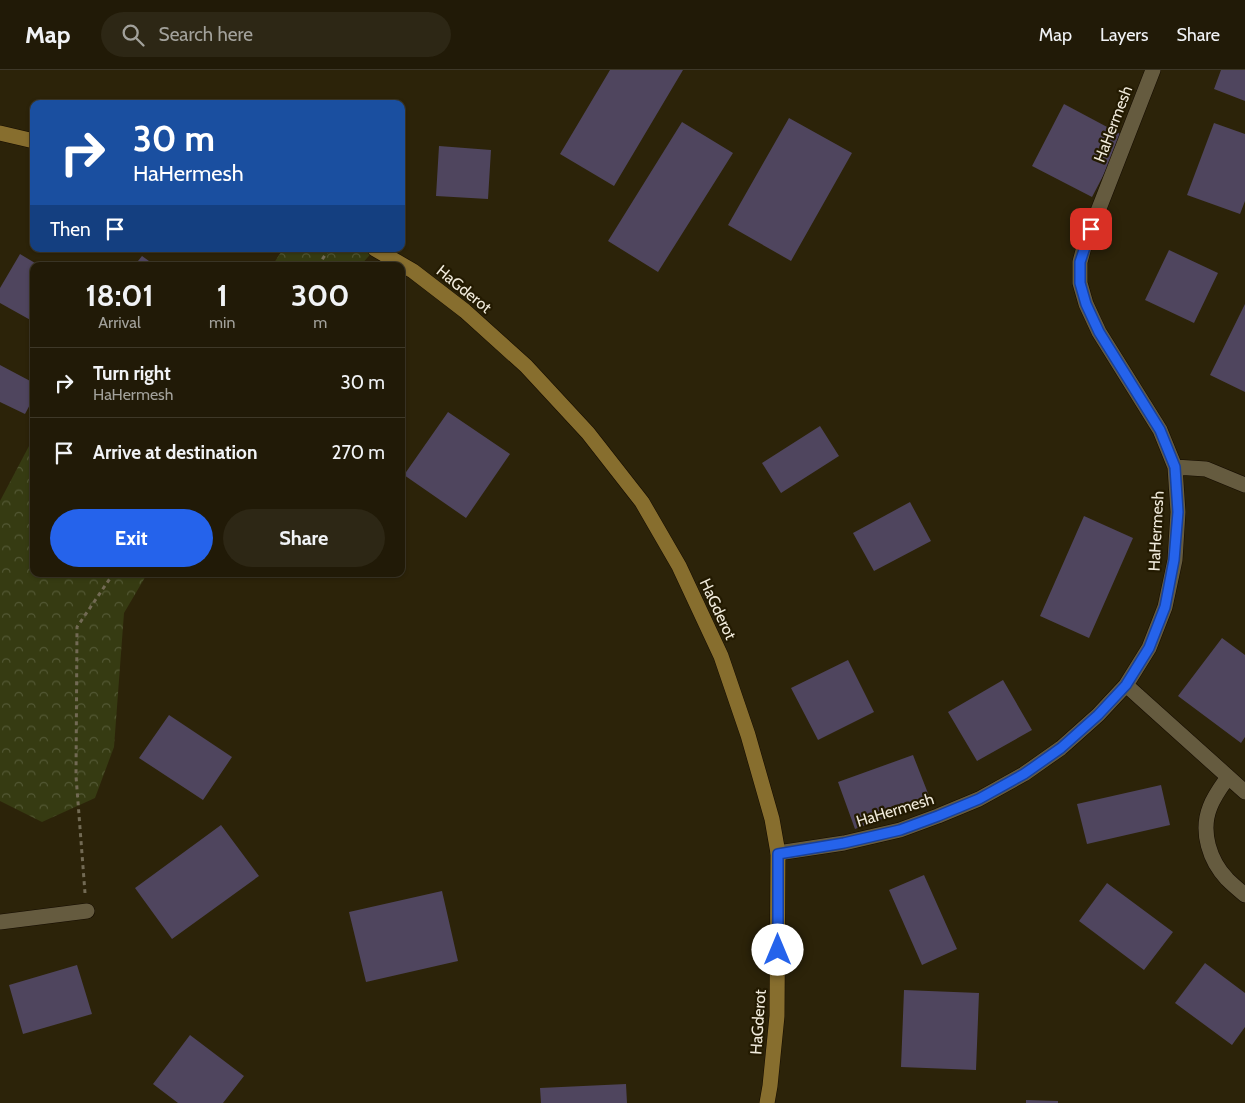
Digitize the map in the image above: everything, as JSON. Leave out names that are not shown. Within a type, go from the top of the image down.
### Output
[{"type":"street","name":"HaHermesh","points":[[778,854],[844,843],[900,830],[979,799],[1024,774],[1061,748],[1098,715],[1126,685],[1149,648],[1165,607],[1174,560],[1178,512],[1175,467],[1160,430],[1099,332],[1086,304],[1080,283],[1080,262],[1084,247],[1154,70]]},
{"type":"street","points":[[0,133],[30,140]]},
{"type":"street","name":"HaGderot","points":[[380,252],[397,262]]},
{"type":"street","name":"HaGderot","points":[[405,267],[465,311],[526,366],[588,433],[642,502],[679,566],[721,656],[748,735],[772,819],[778,854],[777,1016],[767,1103]]},
{"type":"street","points":[[1175,467],[1206,469],[1245,485]]},
{"type":"street","points":[[1126,685],[1245,792]]},
{"type":"street","points":[[1228,777],[1209,809],[1205,832],[1211,856],[1227,879],[1245,895]]},
{"type":"street","points":[[0,922],[86,911]]},
{"type":"path","points":[[86,911],[76,776],[77,627],[111,577]]},
{"type":"green space","points":[[281,252],[372,252],[364,262],[275,262]]},
{"type":"green space","points":[[29,446],[30,577],[145,577],[124,613],[114,747],[95,798],[42,822],[0,801],[0,501]]},
{"type":"building","points":[[610,70],[683,70],[614,186],[560,154]]},
{"type":"building","points":[[1221,70],[1245,70],[1245,101],[1214,89]]},
{"type":"building","points":[[1064,104],[1124,136],[1092,197],[1032,166]]},
{"type":"building","points":[[789,118],[852,153],[791,261],[728,225]]},
{"type":"building","points":[[682,122],[733,153],[658,272],[608,241]]},
{"type":"building","points":[[1214,123],[1245,134],[1245,201],[1240,214],[1187,195]]},
{"type":"building","points":[[439,146],[491,150],[488,199],[436,196]]},
{"type":"building","points":[[1169,250],[1218,273],[1194,323],[1145,300]]},
{"type":"building","points":[[20,254],[33,262],[30,262],[30,320],[0,303],[0,288]]},
{"type":"building","points":[[142,256],[150,262],[137,262]]},
{"type":"building","points":[[1245,304],[1245,392],[1210,375]]},
{"type":"building","points":[[0,365],[30,381],[30,405],[25,414],[0,402]]},
{"type":"building","points":[[448,412],[510,454],[466,518],[405,476]]},
{"type":"building","points":[[820,426],[839,456],[781,493],[762,463]]},
{"type":"building","points":[[910,502],[931,541],[874,571],[853,533]]},
{"type":"building","points":[[1084,516],[1133,538],[1089,638],[1040,616]]},
{"type":"building","points":[[1222,638],[1245,655],[1245,737],[1241,743],[1178,696]]},
{"type":"building","points":[[848,660],[874,712],[818,740],[791,688]]},
{"type":"building","points":[[1003,680],[1032,730],[977,761],[948,712]]},
{"type":"building","points":[[169,715],[232,757],[203,800],[139,758]]},
{"type":"building","points":[[913,755],[931,801],[855,829],[838,782]]},
{"type":"building","points":[[1161,785],[1170,825],[1087,844],[1077,804]]},
{"type":"building","points":[[221,825],[259,876],[172,939],[135,888]]},
{"type":"building","points":[[924,875],[957,949],[922,965],[889,890]]},
{"type":"building","points":[[1107,883],[1173,932],[1144,970],[1079,921]]},
{"type":"building","points":[[442,891],[458,961],[366,982],[349,912]]},
{"type":"building","points":[[1205,963],[1245,993],[1245,1027],[1232,1045],[1175,1003]]},
{"type":"building","points":[[77,965],[92,1014],[23,1034],[9,985]]},
{"type":"building","points":[[904,990],[979,993],[976,1070],[901,1067]]},
{"type":"building","points":[[190,1035],[244,1076],[223,1103],[178,1103],[153,1084]]},
{"type":"building","points":[[626,1084],[627,1103],[541,1103],[540,1088]]},
{"type":"building","points":[[1026,1100],[1058,1101],[1058,1103],[1026,1103]]},
{"type":"route","points":[[778,950],[778,854],[844,843],[900,830],[979,799],[1024,774],[1061,748],[1098,715],[1126,685],[1149,648],[1165,607],[1174,560],[1178,512],[1175,467],[1160,430],[1099,332],[1086,304],[1080,283],[1080,262],[1091,229]]}]
